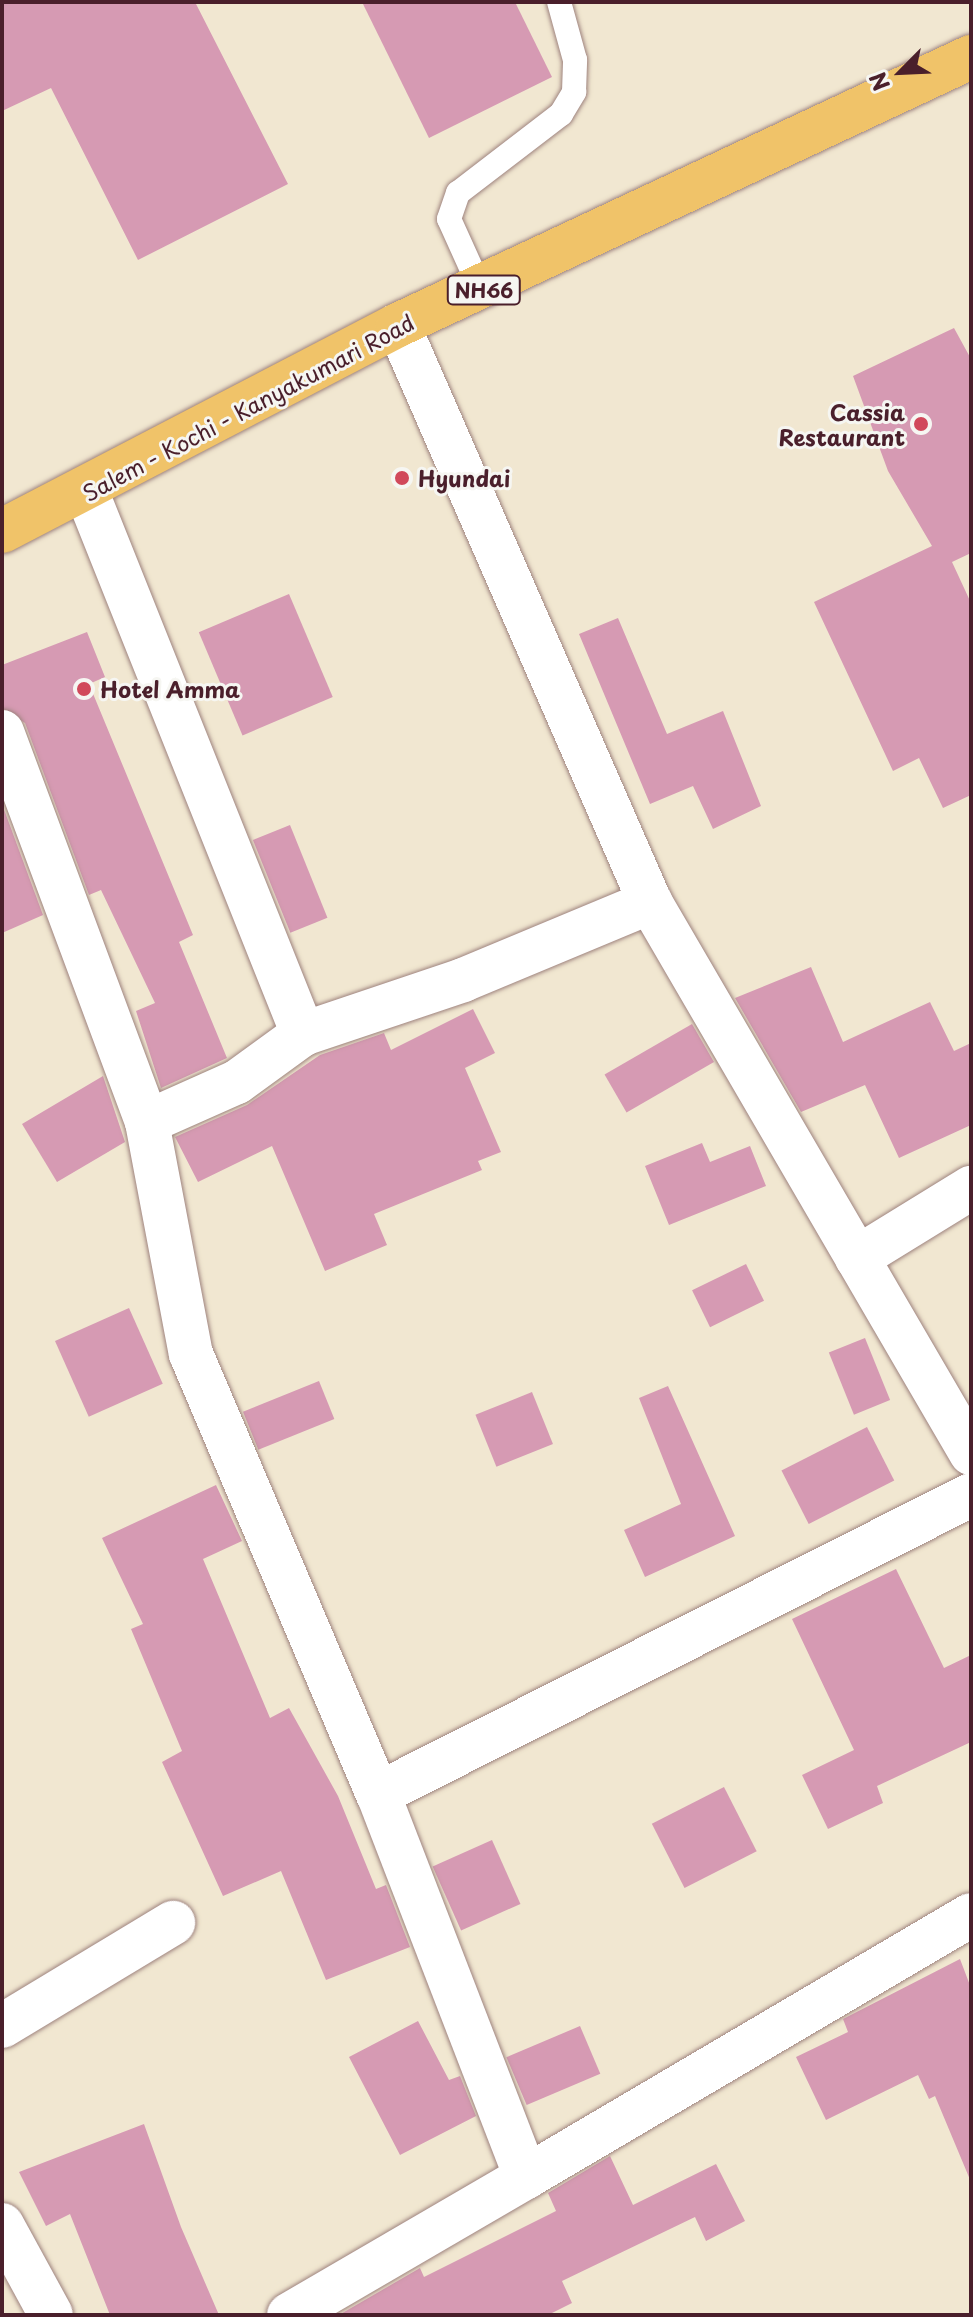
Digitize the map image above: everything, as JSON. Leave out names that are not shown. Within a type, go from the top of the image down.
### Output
[{"type":"highway","name":"Salem - Kochi - Kanyakumari Road","points":[[2,531],[87,493],[398,325],[482,292],[971,57]]},
{"type":"street","points":[[398,325],[650,902],[971,1453]]},
{"type":"street","points":[[87,493],[303,1034]]},
{"type":"street","points":[[2,732],[147,1122],[191,1354],[378,1794],[526,2177]]},
{"type":"street","points":[[147,1122],[237,1082],[303,1034],[463,980],[650,902]]},
{"type":"street","points":[[857,1258],[971,1188]]},
{"type":"street","points":[[378,1794],[971,1495]]},
{"type":"street","points":[[289,2315],[971,1915]]},
{"type":"street","points":[[2,2026],[173,1923]]},
{"type":"street","points":[[2,2225],[51,2315]]},
{"type":"lane","points":[[482,292],[449,219],[458,193],[561,114],[574,92],[575,60],[559,2]]},
{"type":"building","points":[[2,2],[195,2],[288,184],[138,260],[51,88],[2,111]]},
{"type":"building","points":[[362,2],[515,2],[552,77],[429,138]]},
{"type":"building","points":[[954,328],[971,359],[971,553],[952,562],[971,603],[971,795],[943,808],[919,758],[893,771],[814,602],[932,546],[888,471],[853,376]]},
{"type":"building","points":[[289,594],[333,697],[243,735],[199,632]]},
{"type":"building","points":[[618,618],[667,734],[723,711],[761,806],[713,829],[693,786],[650,804],[579,634]]},
{"type":"building","points":[[87,632],[105,677],[89,684],[193,935],[179,942],[227,1058],[161,1088],[136,1011],[155,1003],[101,890],[89,895],[25,723],[2,708],[2,665]]},
{"type":"building","points":[[2,804],[43,915],[2,933]]},
{"type":"building","points":[[290,825],[327,918],[290,933],[253,840]]},
{"type":"building","points":[[811,967],[843,1042],[930,1002],[954,1051],[971,1043],[971,1125],[899,1158],[865,1085],[801,1112],[735,998]]},
{"type":"building","points":[[473,1009],[495,1053],[465,1068],[501,1152],[478,1161],[482,1170],[374,1214],[387,1245],[325,1271],[272,1146],[198,1182],[175,1137],[247,1105],[320,1055],[384,1033],[391,1050]]},
{"type":"building","points":[[692,1024],[714,1062],[627,1113],[605,1074]]},
{"type":"building","points":[[103,1076],[125,1142],[57,1182],[22,1124]]},
{"type":"building","points":[[702,1143],[710,1162],[750,1146],[766,1186],[669,1225],[645,1166]]},
{"type":"building","points":[[746,1264],[764,1301],[710,1327],[692,1290]]},
{"type":"building","points":[[129,1308],[163,1384],[89,1417],[55,1341]]},
{"type":"building","points":[[865,1338],[890,1400],[854,1415],[829,1353]]},
{"type":"building","points":[[319,1381],[334,1419],[258,1450],[243,1412]]},
{"type":"building","points":[[668,1386],[735,1536],[645,1577],[624,1530],[681,1504],[639,1398]]},
{"type":"building","points":[[532,1392],[553,1444],[496,1467],[475,1415]]},
{"type":"building","points":[[867,1427],[894,1480],[809,1524],[781,1471]]},
{"type":"building","points":[[216,1485],[242,1541],[203,1559],[270,1718],[289,1708],[338,1796],[376,1889],[386,1885],[410,1947],[326,1980],[281,1871],[223,1896],[162,1762],[182,1751],[131,1629],[143,1624],[102,1538]]},
{"type":"building","points":[[896,1569],[944,1668],[971,1655],[971,1742],[877,1786],[883,1803],[828,1829],[802,1775],[854,1750],[792,1619]]},
{"type":"building","points":[[724,1787],[757,1851],[685,1888],[652,1824]]},
{"type":"building","points":[[492,1840],[520,1904],[461,1930],[433,1866]]},
{"type":"building","points":[[960,1959],[971,1988],[971,2182],[935,2096],[929,2099],[918,2075],[826,2120],[796,2057],[848,2032],[843,2019]]},
{"type":"building","points":[[418,2021],[449,2080],[460,2076],[476,2116],[400,2155],[349,2057]]},
{"type":"building","points":[[580,2026],[600,2074],[527,2105],[506,2057]]},
{"type":"building","points":[[144,2124],[181,2227],[219,2315],[110,2315],[70,2214],[46,2226],[19,2172]]},
{"type":"building","points":[[610,2156],[633,2205],[716,2164],[745,2221],[706,2241],[695,2217],[562,2281],[572,2303],[548,2315],[339,2315],[420,2268],[424,2277],[556,2211],[548,2193]]},
{"type":"place","name":"Cassia Restaurant","points":[[921,424]]},
{"type":"place","name":"Hyundai","points":[[402,478]]},
{"type":"place","name":"Hotel Amma","points":[[84,689]]}]
